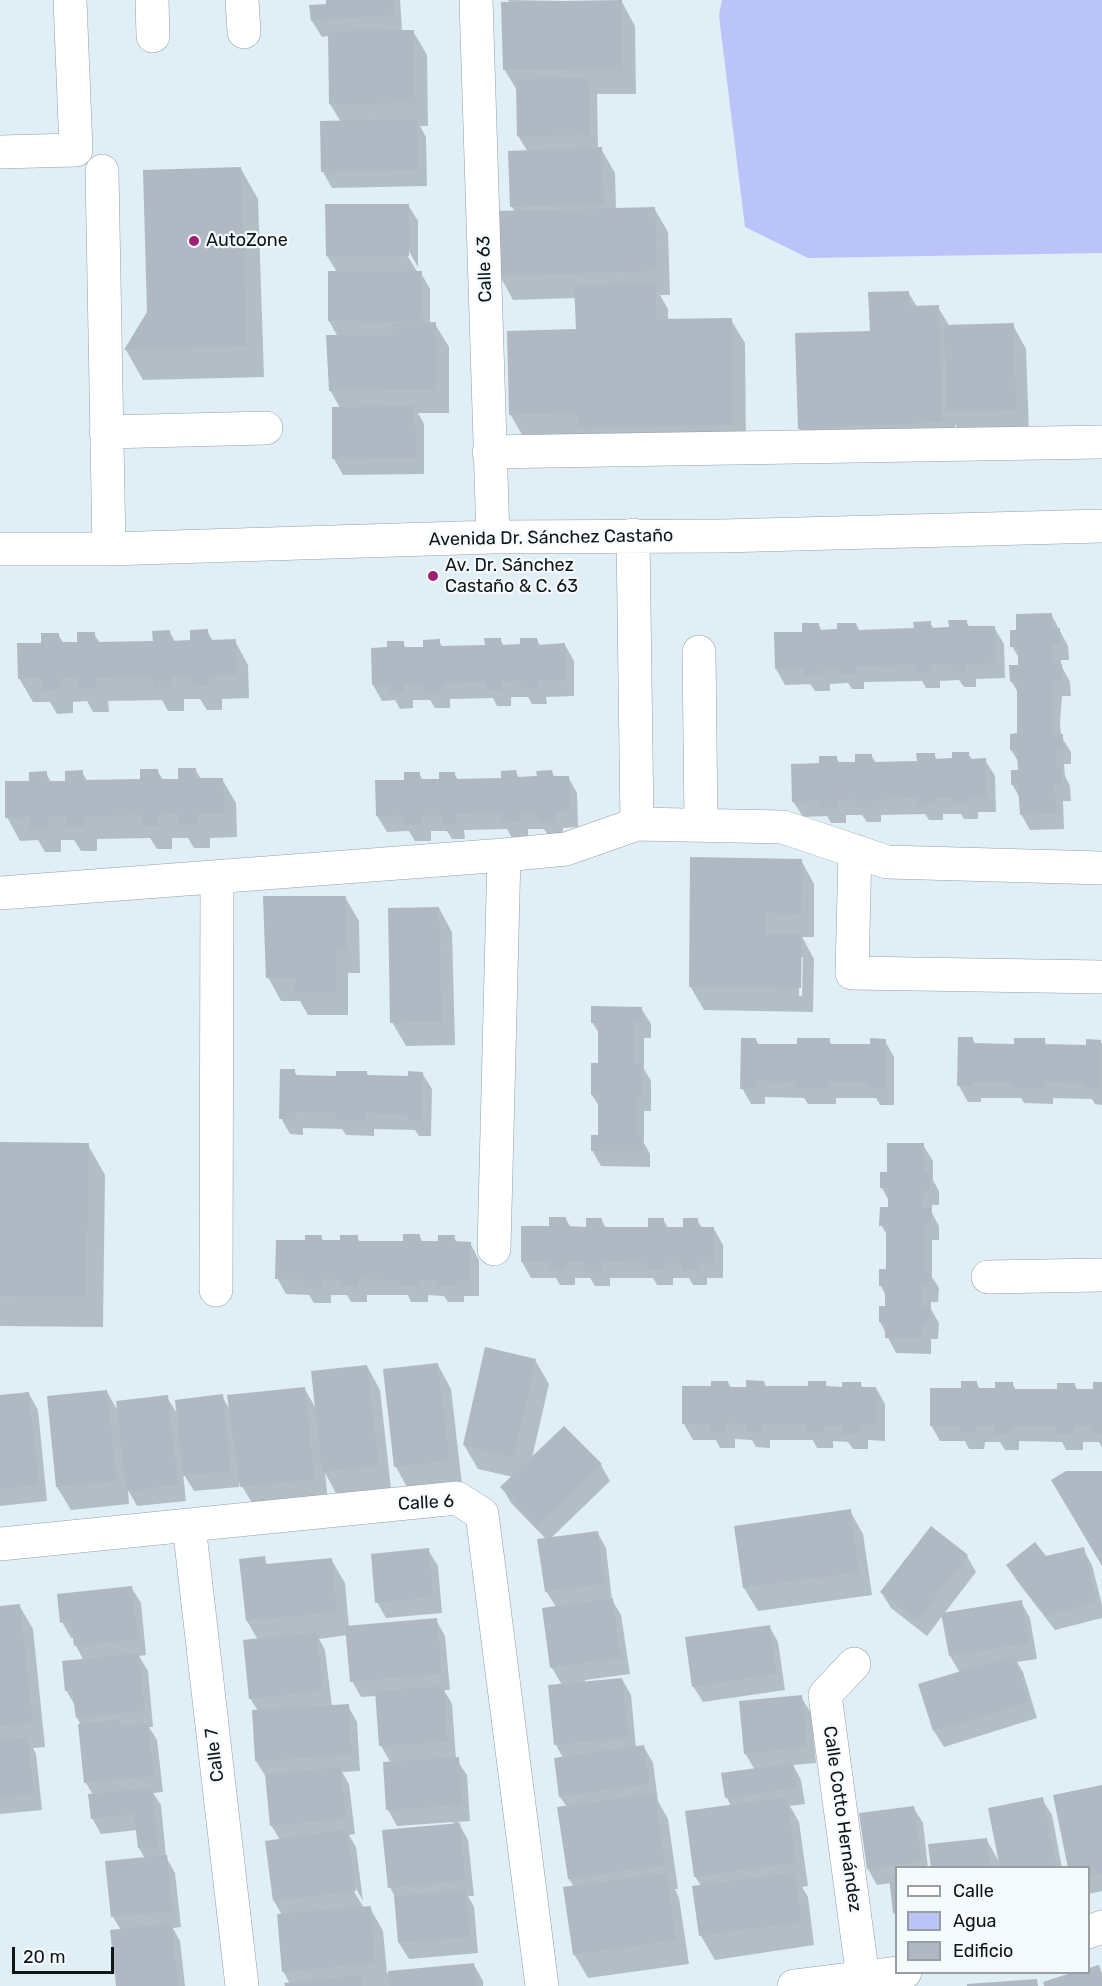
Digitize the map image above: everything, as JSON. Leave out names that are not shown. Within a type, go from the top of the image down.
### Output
[{"type":"street","points":[[0,152],[76,150],[70,0]]},
{"type":"street","points":[[152,0],[153,36]]},
{"type":"street","name":"Calle 63","points":[[477,0],[493,537]]},
{"type":"street","points":[[102,171],[109,549]]},
{"type":"street","points":[[106,432],[266,428]]},
{"type":"street","points":[[489,452],[1102,442]]},
{"type":"street","name":"Avenida Dr. Sánchez Castaño","points":[[0,549],[109,549],[493,537],[722,536],[1102,526]]},
{"type":"street","points":[[633,535],[637,824]]},
{"type":"street","points":[[699,652],[701,825]]},
{"type":"street","points":[[0,893],[566,849],[637,824],[783,827],[887,861],[1102,868]]},
{"type":"street","points":[[855,851],[852,973],[1102,977]]},
{"type":"street","points":[[494,1249],[504,855]]},
{"type":"street","points":[[216,1290],[217,877]]},
{"type":"street","points":[[988,1277],[1102,1275]]},
{"type":"street","name":"Calle 6","points":[[0,1544],[457,1498],[482,1514],[542,1986]]},
{"type":"street","name":"Calle 7","points":[[189,1525],[242,1986]]},
{"type":"street","name":"Calle Cotto Hernández","points":[[854,1664],[825,1695],[864,1982]]},
{"type":"street","points":[[794,1986],[864,1982],[897,1974]]},
{"type":"water","points":[[722,0],[1102,0],[1102,253],[808,258],[745,227],[719,16]]},
{"type":"building","points":[[326,0],[393,0],[394,15],[311,21],[309,5],[326,4]]},
{"type":"building","points":[[622,0],[623,71],[503,70],[501,2]]},
{"type":"building","points":[[414,30],[415,103],[329,104],[328,31]]},
{"type":"building","points":[[589,78],[590,135],[517,136],[516,79]]},
{"type":"building","points":[[417,119],[418,170],[321,172],[320,121]]},
{"type":"building","points":[[602,147],[604,204],[510,207],[508,151]]},
{"type":"building","name":"AutoZone","points":[[241,167],[247,346],[124,350],[147,312],[143,170]]},
{"type":"building","points":[[325,204],[409,204],[409,256],[326,256]]},
{"type":"building","points":[[655,207],[657,271],[498,276],[496,211]]},
{"type":"building","points":[[328,271],[422,271],[421,322],[328,321]]},
{"type":"building","points":[[655,283],[657,319],[732,318],[733,425],[577,428],[577,413],[509,415],[507,331],[576,329],[574,285]]},
{"type":"building","points":[[909,291],[910,306],[939,305],[943,422],[798,429],[795,333],[870,331],[868,292]]},
{"type":"building","points":[[436,322],[436,390],[329,391],[326,335],[393,335],[393,323]]},
{"type":"building","points":[[1014,323],[1016,410],[946,412],[944,325]]},
{"type":"building","points":[[415,406],[416,458],[332,459],[332,407]]},
{"type":"building","points":[[1052,613],[1052,629],[1060,628],[1060,645],[1052,645],[1053,664],[1062,664],[1063,681],[1053,681],[1052,706],[1053,734],[1063,734],[1063,749],[1056,749],[1057,769],[1062,769],[1063,785],[1055,785],[1056,814],[1020,815],[1018,785],[1011,785],[1011,770],[1018,770],[1017,750],[1010,750],[1010,734],[1017,733],[1017,681],[1010,682],[1009,665],[1018,665],[1018,647],[1010,647],[1010,630],[1016,630],[1016,614]]},
{"type":"building","points":[[948,620],[967,620],[967,626],[995,626],[996,663],[967,664],[967,672],[953,672],[952,664],[931,665],[931,672],[916,672],[916,665],[856,666],[856,674],[841,674],[841,668],[822,668],[822,675],[804,676],[804,668],[775,669],[774,632],[802,632],[802,623],[819,623],[819,630],[837,629],[837,623],[856,623],[857,630],[914,628],[913,622],[931,621],[931,628],[949,627]]},
{"type":"building","points":[[208,629],[209,640],[236,639],[236,675],[209,676],[209,686],[191,687],[191,676],[171,676],[171,687],[153,688],[153,677],[96,678],[96,689],[78,689],[78,678],[60,678],[60,690],[42,690],[42,678],[18,679],[17,643],[41,643],[41,633],[59,633],[59,642],[77,642],[77,632],[95,632],[95,642],[153,641],[152,631],[170,630],[170,641],[190,640],[190,630]]},
{"type":"building","points":[[484,638],[501,638],[501,645],[520,644],[520,638],[537,638],[537,645],[565,643],[566,680],[538,681],[538,688],[521,688],[521,681],[502,682],[502,690],[486,690],[486,682],[442,683],[442,692],[424,692],[423,684],[404,684],[405,692],[389,693],[389,685],[372,685],[371,648],[387,647],[387,641],[404,641],[404,647],[423,647],[423,640],[440,639],[440,646],[485,645]]},
{"type":"building","points":[[952,752],[969,752],[969,759],[986,758],[987,796],[969,797],[969,803],[953,803],[953,798],[935,798],[935,804],[918,805],[918,798],[873,800],[873,807],[856,807],[856,799],[838,800],[838,807],[820,807],[820,801],[792,802],[791,764],[819,763],[819,756],[837,756],[837,762],[855,762],[855,754],[872,754],[872,762],[917,761],[916,753],[935,753],[935,759],[952,758]]},
{"type":"building","points":[[178,768],[196,768],[196,778],[223,778],[224,814],[197,814],[197,825],[179,825],[179,814],[159,815],[159,826],[141,826],[141,815],[84,816],[84,827],[65,828],[65,816],[48,817],[48,828],[30,829],[29,817],[5,818],[5,781],[29,781],[29,772],[47,771],[47,781],[65,781],[65,771],[83,770],[83,780],[140,779],[140,769],[158,769],[159,779],[178,779]]},
{"type":"building","points":[[516,770],[517,777],[537,776],[536,771],[552,770],[553,776],[569,776],[570,811],[555,812],[555,821],[538,821],[537,813],[524,813],[519,814],[519,822],[501,823],[501,813],[456,814],[457,824],[442,824],[441,815],[422,815],[422,825],[404,825],[403,815],[376,816],[375,780],[404,780],[404,772],[420,772],[420,779],[439,779],[439,772],[455,772],[455,779],[501,778],[501,771]]},
{"type":"building","points":[[690,857],[802,859],[801,914],[766,913],[766,934],[802,934],[801,988],[689,987]]},
{"type":"building","points":[[263,896],[346,896],[347,949],[336,949],[336,992],[293,992],[295,978],[266,978]]},
{"type":"building","points":[[439,907],[442,1022],[390,1023],[388,908]]},
{"type":"building","points":[[591,1006],[642,1007],[642,1022],[635,1022],[635,1064],[642,1064],[642,1095],[636,1095],[636,1136],[642,1136],[642,1151],[591,1151],[591,1135],[598,1135],[598,1095],[591,1095],[591,1063],[598,1063],[598,1023],[591,1023]]},
{"type":"building","points":[[958,1037],[973,1037],[973,1043],[1014,1044],[1014,1038],[1045,1038],[1045,1044],[1086,1045],[1086,1039],[1101,1040],[1100,1089],[1084,1089],[1084,1083],[1045,1082],[1045,1088],[1013,1088],[1013,1082],[973,1082],[973,1086],[957,1086]]},
{"type":"building","points":[[741,1038],[756,1038],[756,1044],[797,1044],[797,1038],[830,1038],[830,1044],[870,1044],[870,1038],[886,1039],[886,1089],[869,1089],[869,1082],[828,1082],[828,1089],[797,1089],[797,1082],[757,1081],[757,1089],[740,1089]]},
{"type":"building","points":[[280,1069],[295,1069],[295,1075],[336,1076],[336,1071],[367,1071],[367,1075],[408,1076],[408,1071],[423,1072],[422,1121],[408,1120],[408,1115],[366,1113],[366,1120],[335,1120],[335,1113],[295,1112],[295,1119],[279,1119]]},
{"type":"building","points":[[0,1142],[89,1143],[86,1297],[0,1296]]},
{"type":"building","points":[[887,1143],[924,1143],[924,1173],[931,1173],[930,1190],[924,1190],[923,1208],[931,1208],[931,1224],[924,1224],[924,1271],[930,1271],[930,1286],[922,1286],[922,1306],[930,1306],[930,1323],[923,1323],[923,1338],[885,1338],[885,1322],[879,1322],[879,1306],[885,1306],[885,1286],[879,1286],[879,1269],[886,1269],[886,1226],[879,1226],[880,1207],[888,1207],[888,1188],[880,1188],[880,1172],[887,1172]]},
{"type":"building","points":[[549,1217],[566,1217],[566,1226],[586,1227],[586,1218],[602,1218],[602,1227],[648,1227],[648,1218],[664,1218],[663,1227],[683,1227],[683,1218],[698,1218],[698,1227],[714,1227],[714,1263],[699,1263],[699,1270],[682,1270],[682,1263],[664,1263],[664,1270],[647,1270],[647,1263],[602,1262],[602,1271],[584,1271],[584,1262],[566,1262],[566,1269],[549,1269],[549,1262],[521,1262],[521,1226],[549,1226]]},
{"type":"building","points":[[403,1234],[420,1234],[420,1241],[438,1241],[438,1235],[455,1235],[454,1241],[471,1242],[471,1280],[456,1280],[456,1286],[437,1286],[437,1280],[420,1280],[420,1286],[401,1286],[401,1280],[358,1279],[358,1286],[340,1286],[340,1279],[322,1279],[322,1287],[303,1287],[303,1279],[275,1279],[276,1240],[305,1240],[305,1235],[322,1235],[321,1240],[340,1240],[340,1235],[358,1235],[358,1241],[403,1241]]},
{"type":"building","points":[[485,1347],[536,1359],[514,1457],[463,1445]]},
{"type":"building","points":[[438,1363],[450,1461],[394,1467],[383,1369]]},
{"type":"building","points":[[367,1365],[379,1466],[322,1472],[311,1371]]},
{"type":"building","points":[[746,1380],[764,1381],[764,1386],[808,1386],[808,1381],[826,1381],[826,1386],[842,1387],[842,1382],[861,1382],[861,1387],[876,1387],[876,1425],[860,1425],[860,1434],[842,1434],[842,1426],[825,1426],[825,1432],[806,1432],[807,1425],[762,1425],[762,1432],[746,1431],[746,1424],[727,1423],[726,1432],[710,1432],[710,1424],[682,1424],[682,1386],[711,1386],[711,1381],[728,1381],[728,1387],[746,1387]]},
{"type":"building","points":[[961,1381],[977,1381],[977,1388],[995,1388],[995,1382],[1013,1382],[1013,1389],[1057,1389],[1057,1383],[1075,1383],[1075,1389],[1093,1389],[1093,1382],[1102,1382],[1102,1434],[1092,1434],[1092,1426],[1074,1426],[1074,1434],[1056,1434],[1056,1426],[1011,1426],[1011,1434],[994,1434],[994,1426],[976,1426],[976,1433],[959,1433],[959,1426],[930,1426],[930,1388],[961,1388]]},
{"type":"building","points":[[305,1387],[315,1479],[240,1487],[227,1395]]},
{"type":"building","points":[[107,1390],[117,1481],[56,1487],[47,1396]]},
{"type":"building","points":[[29,1392],[39,1485],[0,1489],[0,1395]]},
{"type":"building","points":[[223,1394],[231,1471],[183,1476],[175,1400]]},
{"type":"building","points":[[168,1395],[178,1485],[126,1491],[116,1401]]},
{"type":"building","points":[[564,1426],[602,1464],[537,1526],[500,1487]]},
{"type":"building","points":[[1066,1471],[1102,1471],[1102,1566],[1051,1480]]},
{"type":"building","points":[[851,1509],[859,1572],[743,1588],[734,1526]]},
{"type":"building","points":[[931,1526],[968,1555],[917,1621],[880,1592]]},
{"type":"building","points":[[598,1531],[605,1584],[545,1592],[537,1539]]},
{"type":"building","points":[[1035,1542],[1046,1556],[1084,1547],[1097,1602],[1045,1615],[1006,1565]]},
{"type":"building","points":[[429,1548],[434,1597],[375,1603],[371,1554]]},
{"type":"building","points":[[265,1556],[266,1564],[332,1558],[337,1612],[246,1621],[239,1559]]},
{"type":"building","points":[[132,1586],[138,1639],[74,1646],[71,1621],[60,1623],[57,1594]]},
{"type":"building","points":[[613,1598],[621,1658],[550,1668],[542,1608]]},
{"type":"building","points":[[1022,1600],[1029,1643],[949,1656],[941,1613]]},
{"type":"building","points":[[20,1604],[33,1723],[0,1727],[0,1606]]},
{"type":"building","points":[[437,1618],[442,1674],[350,1682],[345,1626]]},
{"type":"building","points":[[770,1625],[777,1674],[692,1687],[685,1637]]},
{"type":"building","points":[[317,1632],[323,1691],[249,1699],[243,1640]]},
{"type":"building","points":[[139,1653],[145,1711],[76,1718],[72,1690],[65,1691],[62,1661]]},
{"type":"building","points":[[1014,1655],[1029,1702],[933,1731],[918,1684]]},
{"type":"building","points":[[622,1678],[629,1738],[554,1745],[548,1685]]},
{"type":"building","points":[[444,1686],[448,1742],[379,1746],[375,1691]]},
{"type":"building","points":[[802,1695],[808,1747],[744,1754],[739,1701]]},
{"type":"building","points":[[349,1704],[352,1755],[255,1761],[252,1710]]},
{"type":"building","points":[[121,1719],[121,1726],[148,1723],[154,1776],[84,1783],[78,1724]]},
{"type":"building","points":[[28,1737],[34,1794],[0,1798],[0,1740]]},
{"type":"building","points":[[644,1745],[650,1784],[559,1797],[554,1758]]},
{"type":"building","points":[[459,1757],[462,1805],[386,1810],[383,1762]]},
{"type":"building","points":[[793,1763],[797,1788],[725,1798],[721,1773]]},
{"type":"building","points":[[341,1767],[346,1819],[270,1826],[265,1774]]},
{"type":"building","points":[[1102,1785],[1102,1874],[1090,1876],[1090,1866],[1068,1866],[1053,1795]]},
{"type":"building","points":[[152,1788],[158,1847],[138,1848],[134,1814],[91,1819],[88,1794]]},
{"type":"building","points":[[655,1793],[665,1865],[568,1879],[557,1807]]},
{"type":"building","points":[[787,1797],[796,1863],[694,1877],[685,1811]]},
{"type":"building","points":[[1043,1797],[1057,1866],[1000,1866],[988,1808]]},
{"type":"building","points":[[914,1806],[922,1862],[867,1869],[859,1813]]},
{"type":"building","points":[[460,1823],[466,1880],[388,1888],[382,1830]]},
{"type":"building","points":[[347,1829],[356,1891],[273,1901],[265,1841]]},
{"type":"building","points":[[987,1838],[990,1866],[931,1866],[928,1844]]},
{"type":"building","points":[[167,1855],[173,1911],[111,1917],[105,1861]]},
{"type":"building","points":[[795,1872],[802,1922],[699,1936],[692,1886]]},
{"type":"building","points":[[667,1873],[676,1940],[573,1955],[563,1887]]},
{"type":"building","points":[[895,1877],[895,1913],[893,1913],[889,1878]]},
{"type":"building","points":[[466,1890],[470,1937],[398,1943],[394,1896]]},
{"type":"building","points":[[371,1906],[375,1963],[282,1972],[277,1914]]},
{"type":"building","points":[[172,1923],[178,1986],[116,1986],[110,1930]]},
{"type":"building","points":[[474,1963],[477,1986],[389,1986],[388,1971]]},
{"type":"building","points":[[1099,1965],[1102,1986],[1044,1986],[1043,1982],[1068,1974],[1090,1974],[1090,1968]]},
{"type":"building","points":[[361,1975],[362,1986],[285,1986],[284,1983]]},
{"type":"building","points":[[1037,1979],[1038,1986],[967,1986],[967,1984]]},
{"type":"place","name":"AutoZone","points":[[194,241]]},
{"type":"place","name":"Av. Dr. Sánchez Castaño & C. 63","points":[[433,576]]}]
